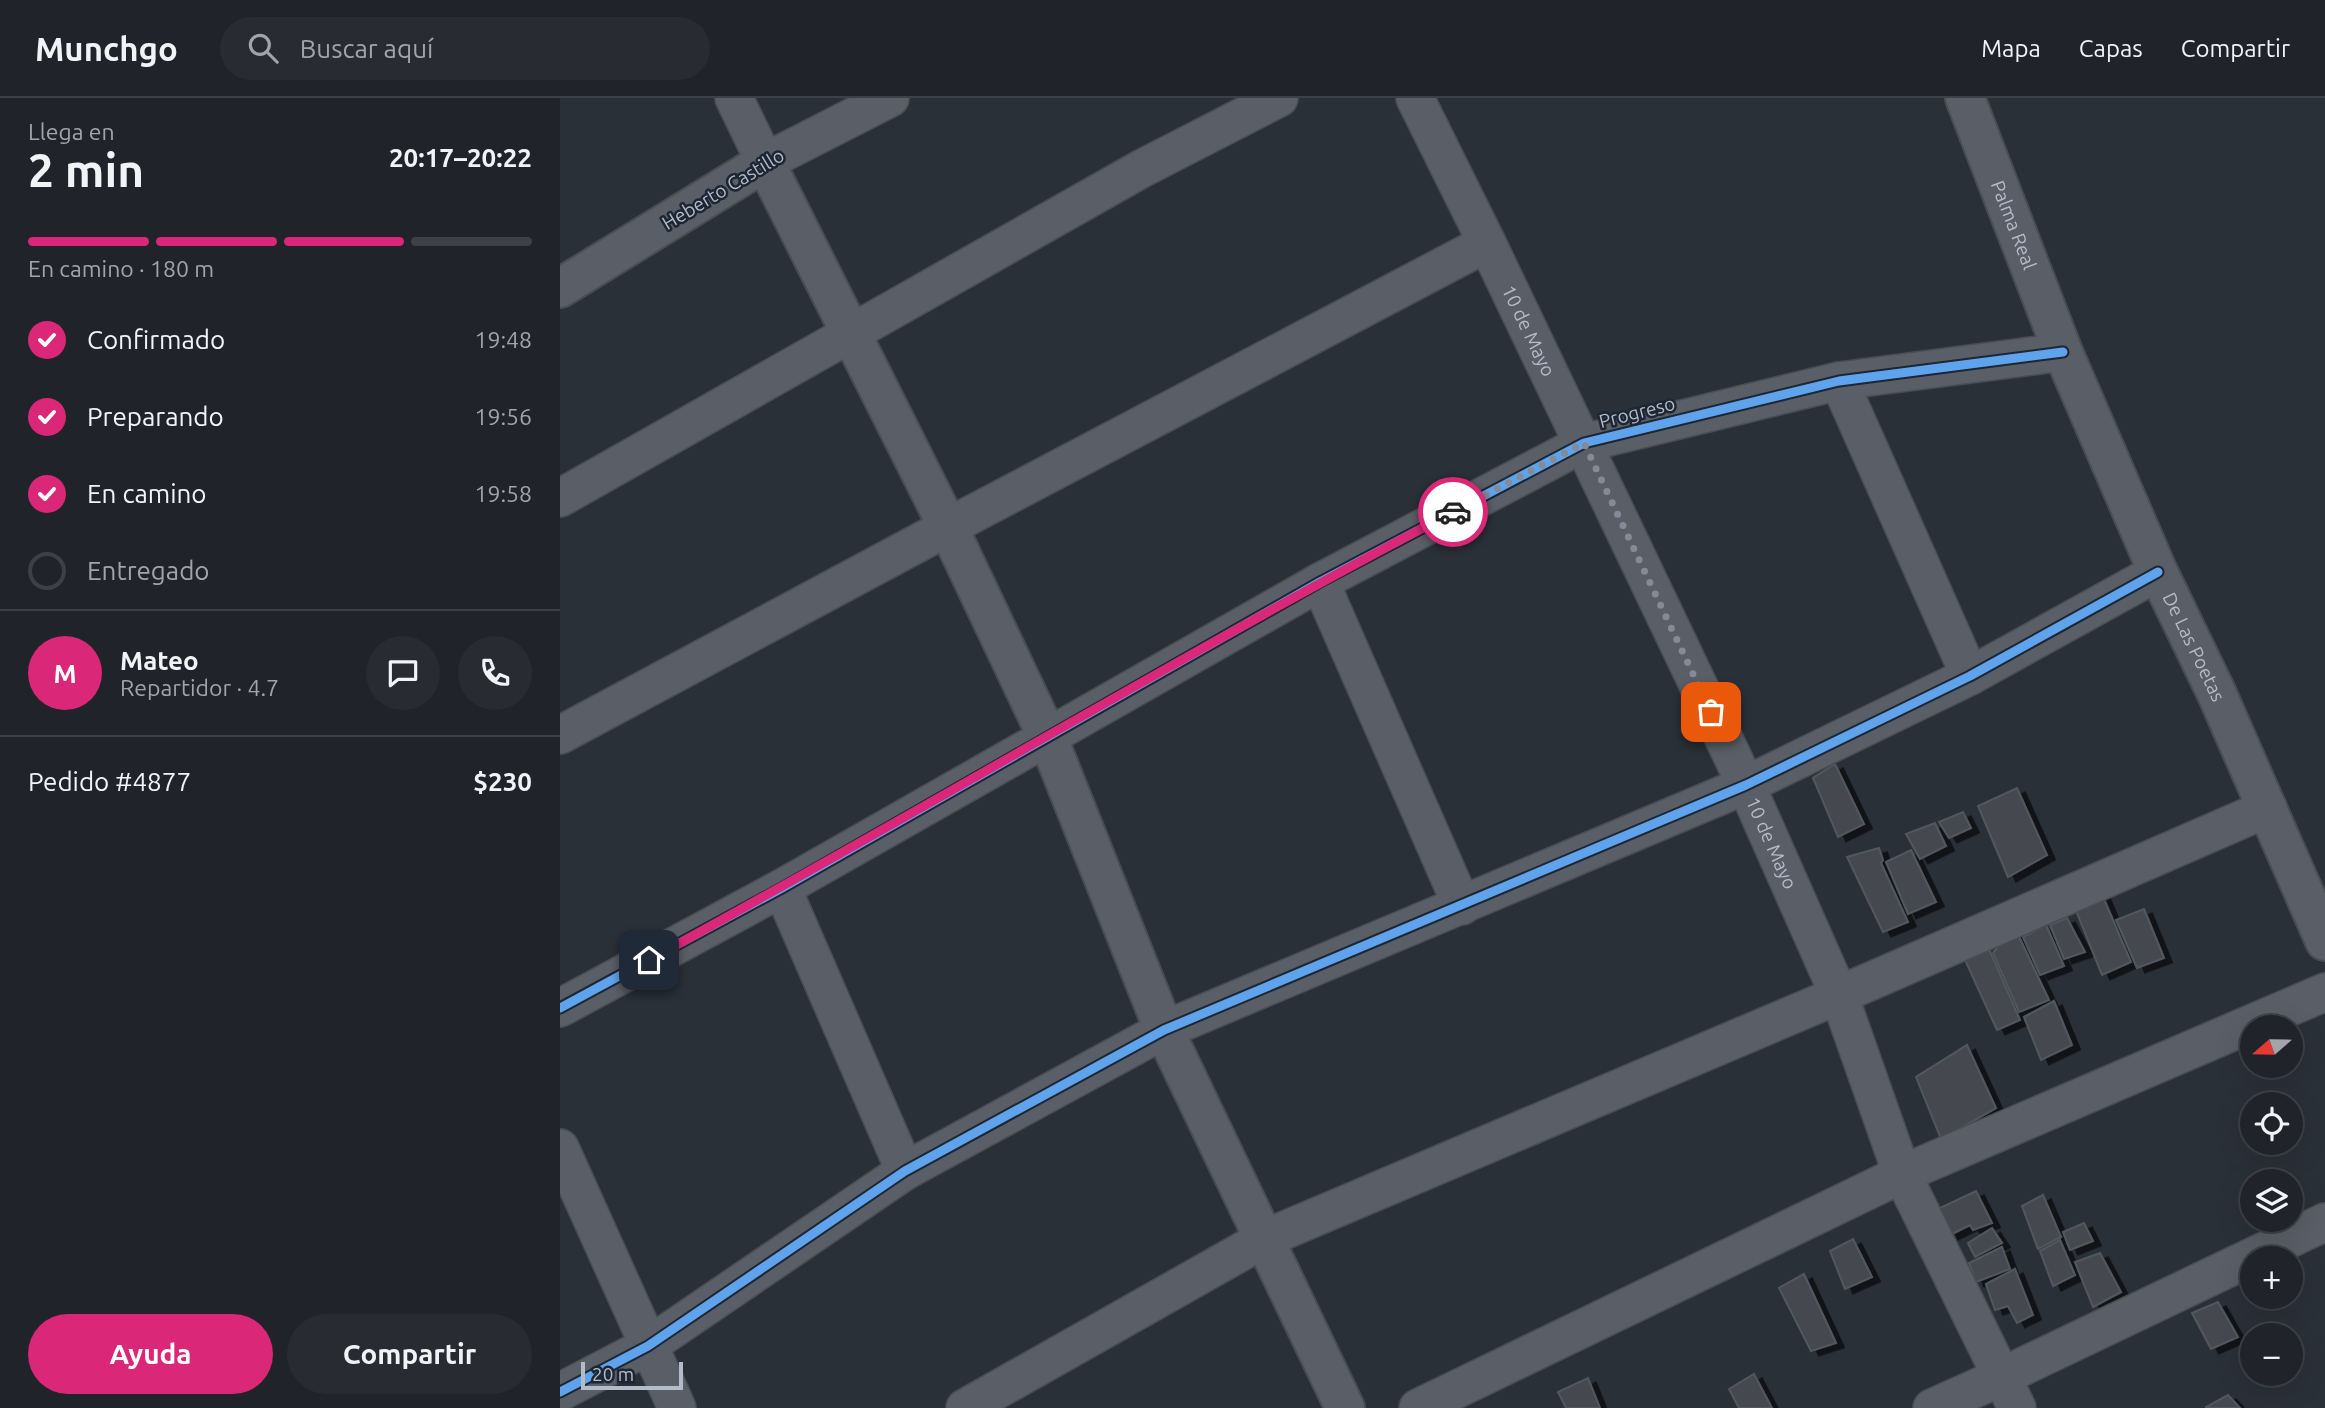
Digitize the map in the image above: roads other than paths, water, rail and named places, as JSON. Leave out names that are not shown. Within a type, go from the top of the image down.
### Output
[{"type":"street","points":[[734,98],[853,333],[1047,736],[1164,1030],[1345,1408]]},
{"type":"street","name":"Heberto Castillo","points":[[560,288],[765,162],[890,98]]},
{"type":"street","points":[[560,498],[1141,169],[1279,98]]},
{"type":"street","name":"10 de Mayo","points":[[1415,98],[1584,443],[1746,785],[1839,995],[1902,1174],[2009,1393]]},
{"type":"street","name":"Palma Real","points":[[1965,98],[2063,352]]},
{"type":"street","points":[[560,735],[1487,243]]},
{"type":"street","name":"Progreso","points":[[560,1008],[782,888],[1320,582],[1584,443],[1839,381],[2063,352]]},
{"type":"street","name":"De Las Poetas","points":[[2063,352],[2158,572],[2217,694],[2325,941]]},
{"type":"street","points":[[1839,381],[1970,676]]},
{"type":"street","points":[[560,1392],[648,1346],[905,1171],[1164,1030],[1746,785],[1970,676],[2158,572]]},
{"type":"street","points":[[1320,582],[1462,906]]},
{"type":"street","points":[[965,1408],[1264,1239],[1839,995],[2268,808]]},
{"type":"street","points":[[782,888],[905,1171]]},
{"type":"street","points":[[1418,1408],[1902,1174],[2325,992]]},
{"type":"street","points":[[560,1148],[677,1408]]},
{"type":"street","points":[[1932,1408],[2009,1393],[2325,1222]]}]
